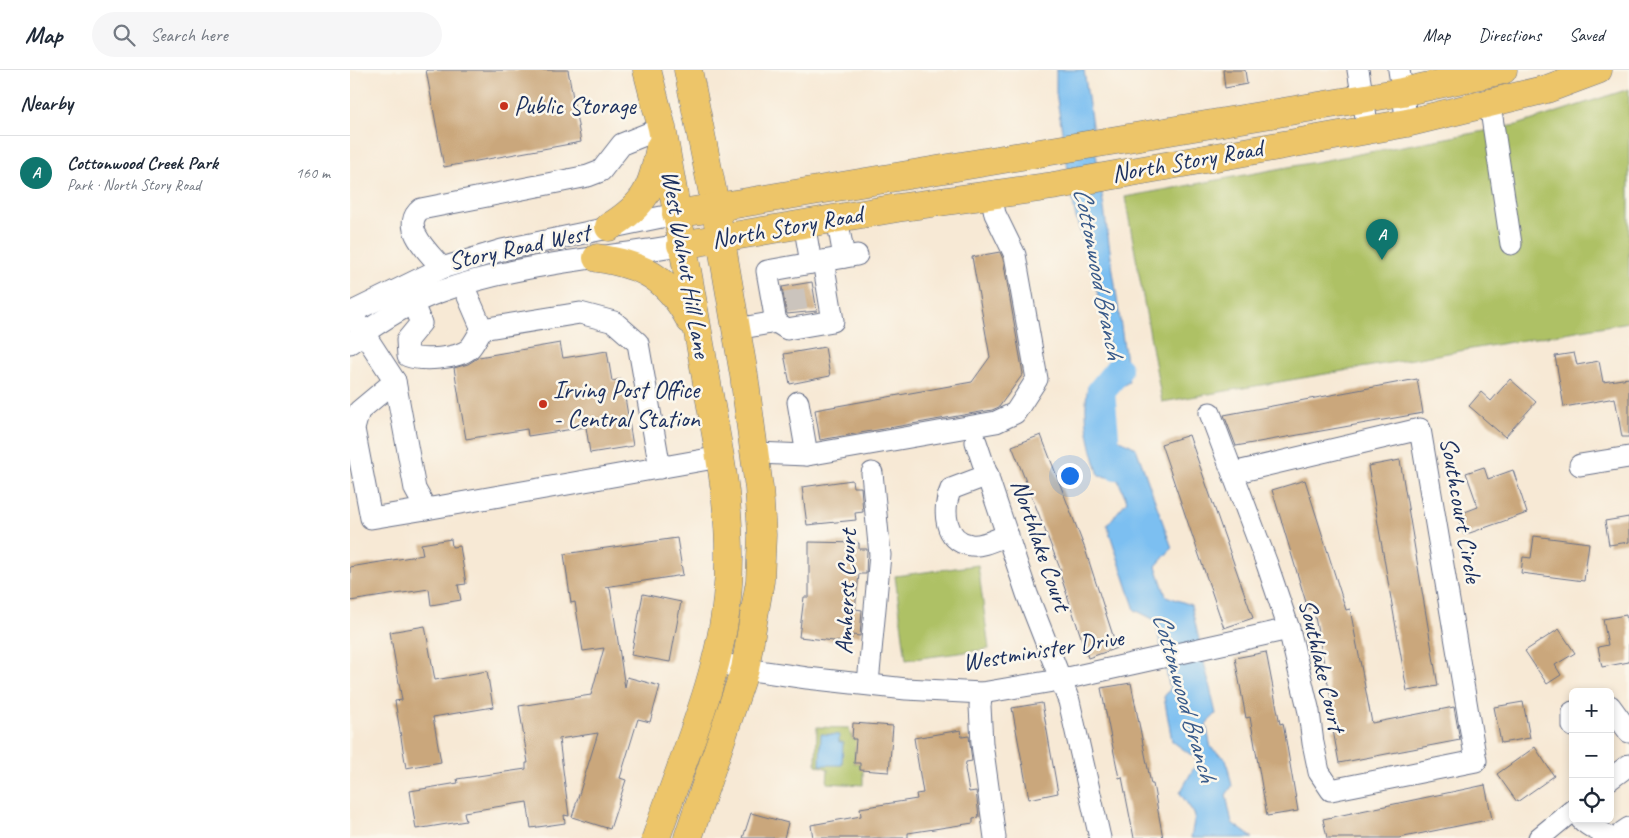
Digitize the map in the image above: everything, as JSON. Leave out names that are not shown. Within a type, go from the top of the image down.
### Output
[{"type":"main road","name":"West Walnut Hill Lane","points":[[648,70],[662,128],[720,457],[728,506],[730,552],[727,600],[716,662],[656,838]]},
{"type":"main road","name":"West Walnut Hill Lane","points":[[688,70],[736,329],[754,453],[762,535],[760,581],[746,670],[688,838]]},
{"type":"main road","name":"North Story Road","points":[[682,245],[897,208],[1053,186],[1407,123],[1490,104],[1547,88],[1598,70]]},
{"type":"main road","points":[[1490,104],[1493,73]]},
{"type":"main road","name":"North Story Road","points":[[676,214],[714,206],[893,179],[1363,99],[1400,81],[1493,73]]},
{"type":"main road","points":[[609,228],[630,214],[645,195],[657,164],[662,128]]},
{"type":"main road","points":[[893,179],[897,208]]},
{"type":"main road","points":[[596,258],[623,262],[656,276],[670,288],[698,334]]},
{"type":"street","points":[[1358,70],[1368,129]]},
{"type":"street","points":[[1400,81],[1407,123]]},
{"type":"street","points":[[1490,104],[1511,244]]},
{"type":"street","points":[[442,268],[414,232],[412,222],[415,214],[421,209],[588,176],[601,171],[622,144],[662,128]]},
{"type":"street","points":[[754,453],[807,454],[996,422],[1015,413],[1036,379],[1015,255],[995,214],[991,194]]},
{"type":"street","name":"Story Road West","points":[[350,312],[442,268],[502,250],[676,214]]},
{"type":"street","points":[[834,259],[767,271],[778,309],[787,329],[834,321],[822,296],[834,259],[837,218]]},
{"type":"street","points":[[804,223],[834,259]]},
{"type":"street","name":"Story Road West","points":[[357,337],[379,321],[438,292],[462,285],[518,270],[682,245]]},
{"type":"street","points":[[462,285],[482,329]]},
{"type":"street","points":[[414,304],[421,323],[407,340],[408,356],[418,360],[457,355],[469,349],[482,329],[580,313],[614,322],[638,343],[660,468]]},
{"type":"street","points":[[736,329],[778,309]]},
{"type":"street","points":[[350,312],[357,337],[395,381],[415,488],[426,509]]},
{"type":"street","points":[[395,381],[359,410],[353,423],[371,518],[720,457]]},
{"type":"street","points":[[798,402],[807,454]]},
{"type":"street","name":"Southlake Court","points":[[1210,413],[1267,564],[1288,629],[1309,712],[1319,772],[1331,790],[1476,761]]},
{"type":"street","name":"Southcourt Circle","points":[[1233,473],[1420,429],[1476,761]]},
{"type":"street","name":"Northlake Court","points":[[976,442],[1027,594],[1069,701],[1100,838]]},
{"type":"street","points":[[1580,465],[1629,457]]},
{"type":"street","name":"Amherst Court","points":[[868,683],[880,555],[872,473]]},
{"type":"street","points":[[988,475],[951,489],[945,501],[945,515],[950,531],[958,540],[972,546],[1008,535]]},
{"type":"street","name":"Westminister Drive","points":[[716,662],[746,670],[868,683],[906,690],[982,693],[1060,680],[1288,629]]},
{"type":"street","points":[[982,693],[980,706],[982,744],[995,838]]},
{"type":"street","points":[[1614,711],[1629,732]]},
{"type":"street","points":[[1611,778],[1629,765]]},
{"type":"street","points":[[1539,838],[1582,823]]},
{"type":"street","points":[[1621,838],[1623,832],[1629,828]]},
{"type":"green space","points":[[1629,89],[1629,322],[1162,402],[1125,197],[1517,125]]},
{"type":"green space","points":[[978,565],[989,649],[906,660],[895,576]]},
{"type":"green space","points":[[817,727],[849,728],[852,739],[862,740],[861,747],[855,747],[854,763],[860,763],[860,770],[863,769],[863,785],[827,783],[828,769],[816,765]]},
{"type":"water","points":[[1056,70],[1084,70],[1129,382],[1107,395],[1092,410],[1101,430],[1136,448],[1172,548],[1156,566],[1166,596],[1191,605],[1216,714],[1206,724],[1211,748],[1226,759],[1232,786],[1226,795],[1232,823],[1253,838],[1191,838],[1195,815],[1180,793],[1198,760],[1172,741],[1164,697],[1170,689],[1155,620],[1135,610],[1107,525],[1127,501],[1118,480],[1099,475],[1086,420],[1086,398],[1088,386],[1104,383],[1111,372],[1112,357],[1098,295],[1075,214],[1056,93]]},
{"type":"water","points":[[821,734],[839,735],[839,742],[843,742],[842,765],[820,765]]},
{"type":"building","name":"Public Storage","points":[[426,70],[568,70],[581,142],[444,167]]},
{"type":"building","points":[[1223,70],[1245,70],[1247,84],[1225,88]]},
{"type":"building","points":[[1000,252],[1003,259],[1023,374],[999,407],[992,410],[820,440],[815,410],[972,382],[990,357],[972,257]]},
{"type":"building","points":[[812,282],[817,311],[787,314],[782,287]]},
{"type":"building","name":"Irving Post Office - Central Station","points":[[560,343],[563,358],[607,351],[612,381],[622,379],[633,446],[590,453],[586,427],[528,436],[527,429],[466,439],[454,368],[468,364],[479,357]]},
{"type":"building","points":[[825,347],[830,376],[790,384],[784,354]]},
{"type":"building","points":[[1574,353],[1577,365],[1599,361],[1603,382],[1629,378],[1629,437],[1622,437],[1615,398],[1564,407],[1555,356]]},
{"type":"building","points":[[1417,379],[1423,413],[1236,446],[1224,415]]},
{"type":"building","points":[[1510,379],[1536,402],[1505,437],[1469,406],[1481,392],[1491,401]]},
{"type":"building","points":[[1041,435],[1085,549],[1117,648],[1088,658],[1059,571],[1061,571],[1012,446]]},
{"type":"building","points":[[1189,435],[1253,618],[1224,628],[1161,444]]},
{"type":"building","points":[[1400,460],[1438,686],[1407,691],[1368,466]]},
{"type":"building","points":[[1484,467],[1488,479],[1513,470],[1527,513],[1464,535],[1457,515],[1478,507],[1466,473]]},
{"type":"building","points":[[852,480],[853,487],[861,487],[863,512],[855,513],[856,520],[807,525],[802,487]]},
{"type":"building","points":[[1305,480],[1346,610],[1350,609],[1372,723],[1454,707],[1460,740],[1339,763],[1333,730],[1337,730],[1313,607],[1308,609],[1272,490]]},
{"type":"building","points":[[1629,517],[1629,542],[1609,545],[1605,521]]},
{"type":"building","points":[[1534,536],[1589,543],[1584,581],[1521,573],[1523,557],[1531,558]]},
{"type":"building","points":[[677,538],[683,575],[605,587],[610,588],[625,688],[627,677],[660,686],[650,722],[638,719],[620,778],[626,780],[610,829],[572,817],[598,733],[559,739],[569,816],[564,815],[565,823],[531,828],[527,802],[464,812],[466,821],[416,829],[410,791],[458,783],[457,779],[526,769],[526,763],[528,763],[519,706],[591,695],[604,648],[583,651],[575,602],[571,603],[564,554]]},
{"type":"building","points":[[451,539],[452,547],[460,546],[466,584],[458,585],[461,600],[431,605],[429,589],[350,601],[350,567],[423,555],[421,544]]},
{"type":"building","points":[[809,542],[859,543],[859,549],[867,549],[866,574],[859,574],[855,609],[862,610],[860,636],[852,635],[851,643],[799,637],[804,597],[809,597]]},
{"type":"building","points":[[643,594],[681,602],[670,662],[631,655]]},
{"type":"building","points":[[1626,615],[1629,632],[1629,662],[1602,667],[1598,647],[1608,645],[1603,619]]},
{"type":"building","points":[[425,626],[435,680],[487,671],[493,707],[433,717],[441,762],[406,768],[395,701],[402,700],[390,632]]},
{"type":"building","points":[[1559,629],[1575,653],[1555,665],[1561,675],[1547,684],[1525,651]]},
{"type":"building","points":[[1266,652],[1280,724],[1283,723],[1298,811],[1267,816],[1250,717],[1246,718],[1235,658]]},
{"type":"building","points":[[1131,683],[1163,838],[1134,838],[1122,777],[1119,778],[1101,688]]},
{"type":"building","points":[[1523,702],[1530,738],[1501,743],[1494,707]]},
{"type":"building","points":[[1042,703],[1058,793],[1029,799],[1012,708]]},
{"type":"building","points":[[853,723],[893,726],[889,772],[860,770],[860,763],[854,763],[856,739],[852,739]]},
{"type":"building","points":[[961,730],[962,737],[969,736],[972,761],[966,762],[965,769],[969,792],[976,791],[979,817],[973,818],[973,823],[908,833],[908,838],[813,838],[811,825],[861,816],[860,808],[917,799],[916,794],[923,793],[914,738]]},
{"type":"building","points":[[1535,747],[1554,776],[1517,802],[1497,774]]},
{"type":"building","points":[[1485,785],[1492,819],[1399,838],[1327,838],[1323,819]]},
{"type":"building","points":[[751,813],[788,823],[784,838],[743,838]]},
{"type":"waterway","name":"Cottonwood Branch","points":[[1116,466],[1106,447],[1101,391],[1118,370]]},
{"type":"tunnel","points":[[785,302],[815,297]]},
{"type":"place","name":"Public Storage","points":[[504,106]]},
{"type":"place","name":"Cottonwood Creek Park","points":[[1382,260]]},
{"type":"place","name":"Irving Post Office - Central Station","points":[[543,404]]}]
